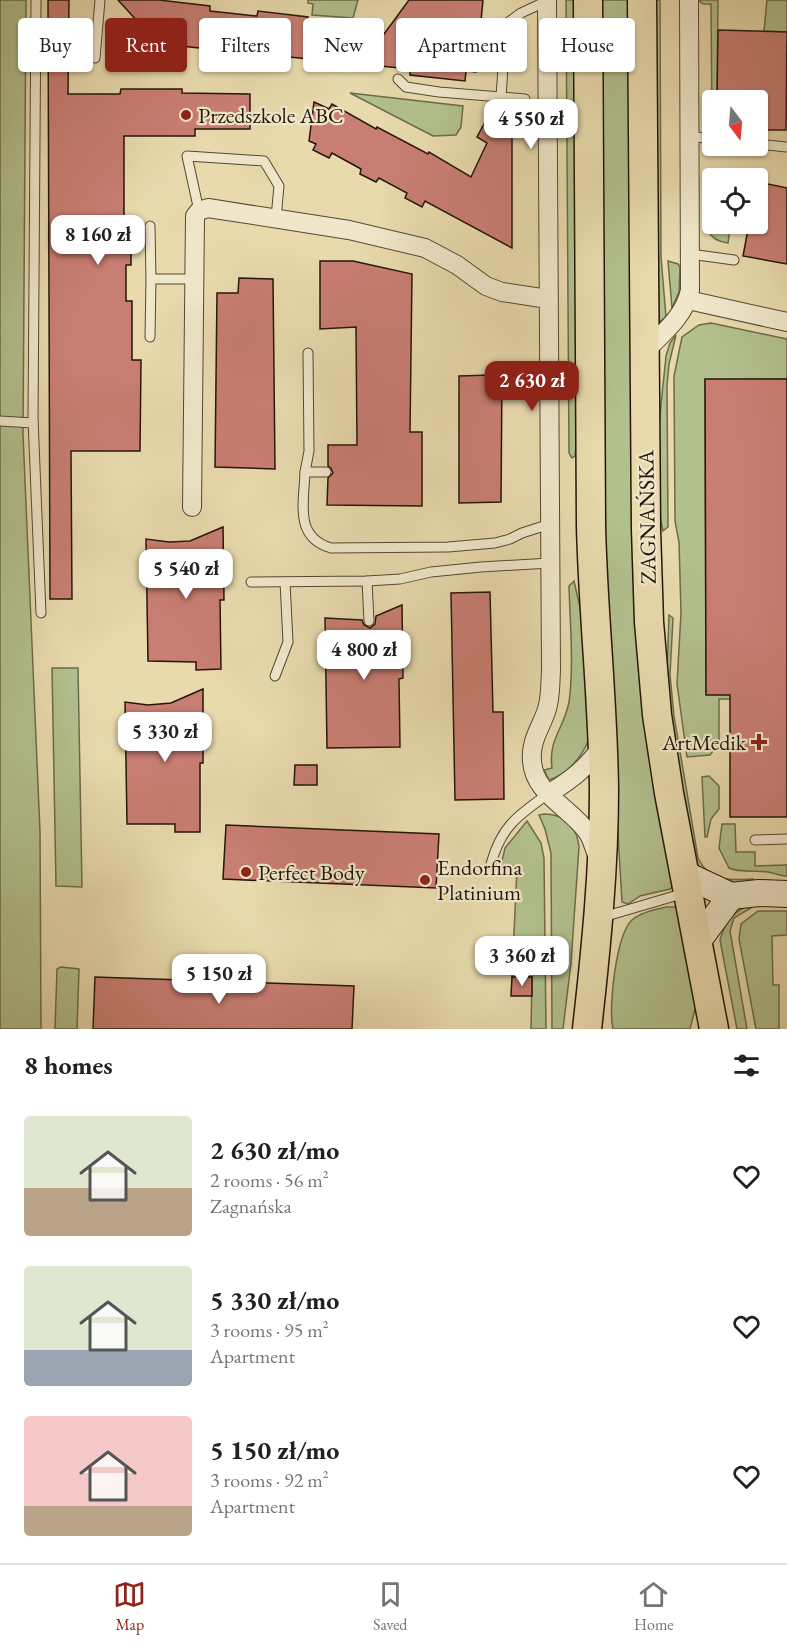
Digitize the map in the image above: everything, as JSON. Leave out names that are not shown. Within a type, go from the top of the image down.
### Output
[{"type":"main road","points":[[587,1029],[598,919],[604,788],[591,526],[588,0]]},
{"type":"main road","name":"ZAGNAŃSKA","points":[[642,0],[646,529],[649,622],[657,715],[710,1024]]},
{"type":"main road","points":[[591,992],[602,1029]]},
{"type":"street","points":[[645,351],[679,316],[688,300],[690,290],[689,0]]},
{"type":"street","points":[[547,1],[550,694],[547,711],[533,744],[532,762],[534,772],[548,794],[589,834],[601,865]]},
{"type":"street","points":[[192,507],[195,216],[199,211],[208,208],[276,218],[348,230],[425,248],[458,265],[486,286],[502,292],[548,299]]},
{"type":"street","points":[[688,300],[787,322]]},
{"type":"street","points":[[548,794],[591,762],[602,746]]},
{"type":"street","points":[[686,883],[730,896],[759,893],[787,894]]},
{"type":"street","points":[[697,942],[730,896]]},
{"type":"lane","points":[[36,0],[33,423],[41,613]]},
{"type":"lane","points":[[95,57],[100,0]]},
{"type":"lane","points":[[501,97],[506,24],[521,13],[547,1]]},
{"type":"lane","points":[[398,79],[406,87],[525,99]]},
{"type":"lane","points":[[690,136],[702,138]]},
{"type":"lane","points":[[768,145],[787,147]]},
{"type":"lane","points":[[199,211],[187,156],[264,161],[279,186],[276,218]]},
{"type":"lane","points":[[150,226],[150,337]]},
{"type":"lane","points":[[690,254],[734,260]]},
{"type":"lane","points":[[151,279],[195,279]]},
{"type":"lane","points":[[308,353],[309,451],[305,472],[305,526],[314,540],[331,548],[448,547],[495,543],[550,524]]},
{"type":"lane","points":[[0,421],[33,423]]},
{"type":"lane","points":[[305,472],[326,472]]},
{"type":"lane","points":[[251,582],[400,579],[431,572],[550,563]]},
{"type":"lane","points":[[367,581],[369,621]]},
{"type":"lane","points":[[275,676],[288,642],[285,582]]},
{"type":"lane","points":[[490,864],[502,833],[520,815],[548,794]]},
{"type":"lane","points":[[755,840],[787,839]]},
{"type":"lane","points":[[598,919],[686,883]]},
{"type":"green space","points":[[0,0],[26,0],[26,18],[18,18],[18,72],[26,72],[23,434],[40,832],[41,1029],[0,1029]]},
{"type":"green space","points":[[308,0],[358,0],[353,18],[312,15],[313,4],[308,3]]},
{"type":"green space","points":[[566,0],[576,0],[576,18],[566,18]]},
{"type":"green space","points":[[600,0],[629,0],[630,18],[600,18]]},
{"type":"green space","points":[[655,0],[660,0],[661,257],[666,317],[659,322]]},
{"type":"green space","points":[[698,0],[718,0],[717,90],[712,90],[711,4],[703,4]]},
{"type":"green space","points":[[767,0],[787,0],[787,32],[764,31]]},
{"type":"green space","points":[[566,72],[576,72],[578,427],[575,456],[572,458],[569,453]]},
{"type":"green space","points":[[601,72],[633,72],[674,885],[670,889],[640,896],[628,904],[622,902],[606,628]]},
{"type":"green space","points":[[350,93],[463,106],[461,127],[456,135],[433,136]]},
{"type":"green space","points":[[729,234],[728,243],[721,242],[711,235]]},
{"type":"green space","points":[[668,261],[680,267],[679,292],[672,308]]},
{"type":"green space","points":[[711,323],[787,339],[787,379],[705,380],[706,694],[761,695],[761,699],[719,699],[719,743],[710,755],[687,757],[677,684],[681,613],[679,542],[675,521],[674,376],[682,337],[699,325]]},
{"type":"green space","points":[[676,335],[669,364],[667,386],[668,527],[663,531],[657,490],[659,421],[666,356],[670,343]]},
{"type":"green space","points":[[574,581],[581,612],[589,739],[574,764],[562,774],[549,780],[544,770],[552,768],[554,741],[569,702],[571,660],[569,586]]},
{"type":"green space","points":[[669,615],[673,618],[670,675],[674,716],[698,858],[708,872],[714,876],[728,879],[753,879],[753,884],[725,885],[695,863],[678,777],[667,675]]},
{"type":"green space","points":[[52,668],[78,668],[82,887],[56,886]]},
{"type":"green space","points":[[709,776],[719,786],[719,809],[711,819],[707,837],[705,837],[702,777]]},
{"type":"green space","points":[[539,815],[558,816],[569,823],[576,833],[579,847],[571,963],[563,1029],[552,1029],[551,853]]},
{"type":"green space","points":[[527,821],[541,843],[544,858],[546,1029],[531,1029],[532,977],[512,977],[517,867],[501,865],[505,848]]},
{"type":"green space","points":[[722,824],[735,824],[736,852],[755,852],[755,866],[787,865],[787,876],[729,868],[719,848]]},
{"type":"green space","points":[[753,904],[751,908],[734,918],[730,931],[747,1029],[737,1029],[720,940],[731,917],[741,909]]},
{"type":"green space","points":[[667,907],[678,907],[696,1005],[690,1029],[613,1029],[612,1005],[615,972],[626,928],[640,915]]},
{"type":"green space","points":[[758,911],[787,911],[787,935],[772,936],[773,985],[779,985],[779,1029],[756,1029],[739,939],[741,924]]},
{"type":"green space","points":[[61,967],[79,969],[77,1029],[55,1029],[57,969]]},
{"type":"building","points":[[48,0],[69,0],[69,18],[48,18]]},
{"type":"building","points":[[118,0],[159,0],[210,6],[210,11],[257,16],[258,11],[308,17],[303,18],[303,58],[291,57],[291,18],[199,18],[199,48],[187,47],[187,18],[134,18]]},
{"type":"building","points":[[409,0],[483,0],[481,18],[396,18],[396,68],[384,66],[384,34]]},
{"type":"building","points":[[718,30],[787,32],[786,130],[768,130],[768,90],[717,90]]},
{"type":"building","points":[[48,72],[68,72],[68,94],[120,94],[121,89],[182,89],[182,93],[250,94],[250,129],[195,129],[195,136],[124,136],[124,230],[131,230],[131,265],[126,265],[126,301],[132,301],[132,360],[141,360],[140,451],[71,451],[72,599],[50,599]]},
{"type":"building","points":[[410,72],[466,72],[465,81],[410,75]]},
{"type":"building","points":[[314,102],[329,109],[332,104],[376,129],[377,127],[428,154],[429,152],[471,177],[487,143],[477,137],[484,124],[498,129],[512,126],[512,248],[425,201],[422,207],[405,198],[407,193],[379,178],[376,182],[360,174],[361,169],[332,153],[329,158],[313,150],[316,144],[309,141]]},
{"type":"building","points":[[768,184],[787,188],[787,264],[743,256],[747,234],[768,234]]},
{"type":"building","points":[[320,261],[353,261],[412,274],[410,432],[422,432],[422,506],[327,505],[328,478],[333,473],[328,466],[328,445],[357,445],[356,327],[320,329]]},
{"type":"building","points":[[239,278],[273,279],[275,469],[215,467],[217,293],[238,293]]},
{"type":"building","points":[[459,376],[502,376],[501,502],[459,503]]},
{"type":"building","points":[[705,379],[787,379],[787,817],[730,817],[730,695],[706,695]]},
{"type":"building","points":[[223,527],[224,600],[220,600],[221,669],[196,670],[196,662],[148,661],[146,539],[169,542],[190,541]]},
{"type":"building","points":[[490,592],[493,712],[503,712],[504,799],[455,800],[451,593]]},
{"type":"building","points":[[402,605],[403,678],[399,679],[400,747],[327,748],[325,618],[362,620],[364,625],[370,628],[375,624],[376,616]]},
{"type":"building","points":[[203,689],[200,832],[175,832],[175,824],[127,824],[125,702],[148,705],[171,703]]},
{"type":"building","points":[[295,765],[317,765],[317,785],[294,785]]},
{"type":"building","points":[[226,825],[439,834],[436,888],[223,879]]},
{"type":"building","points":[[95,977],[354,986],[352,1029],[93,1029]]},
{"type":"building","points":[[512,977],[532,977],[532,996],[511,996]]},
{"type":"place","name":"Przedszkole ABC","points":[[186,115]]},
{"type":"place","name":"ArtMedik","points":[[759,742]]},
{"type":"place","name":"Perfect Body","points":[[246,872]]},
{"type":"place","name":"Endorfina Platinium","points":[[425,880]]}]
